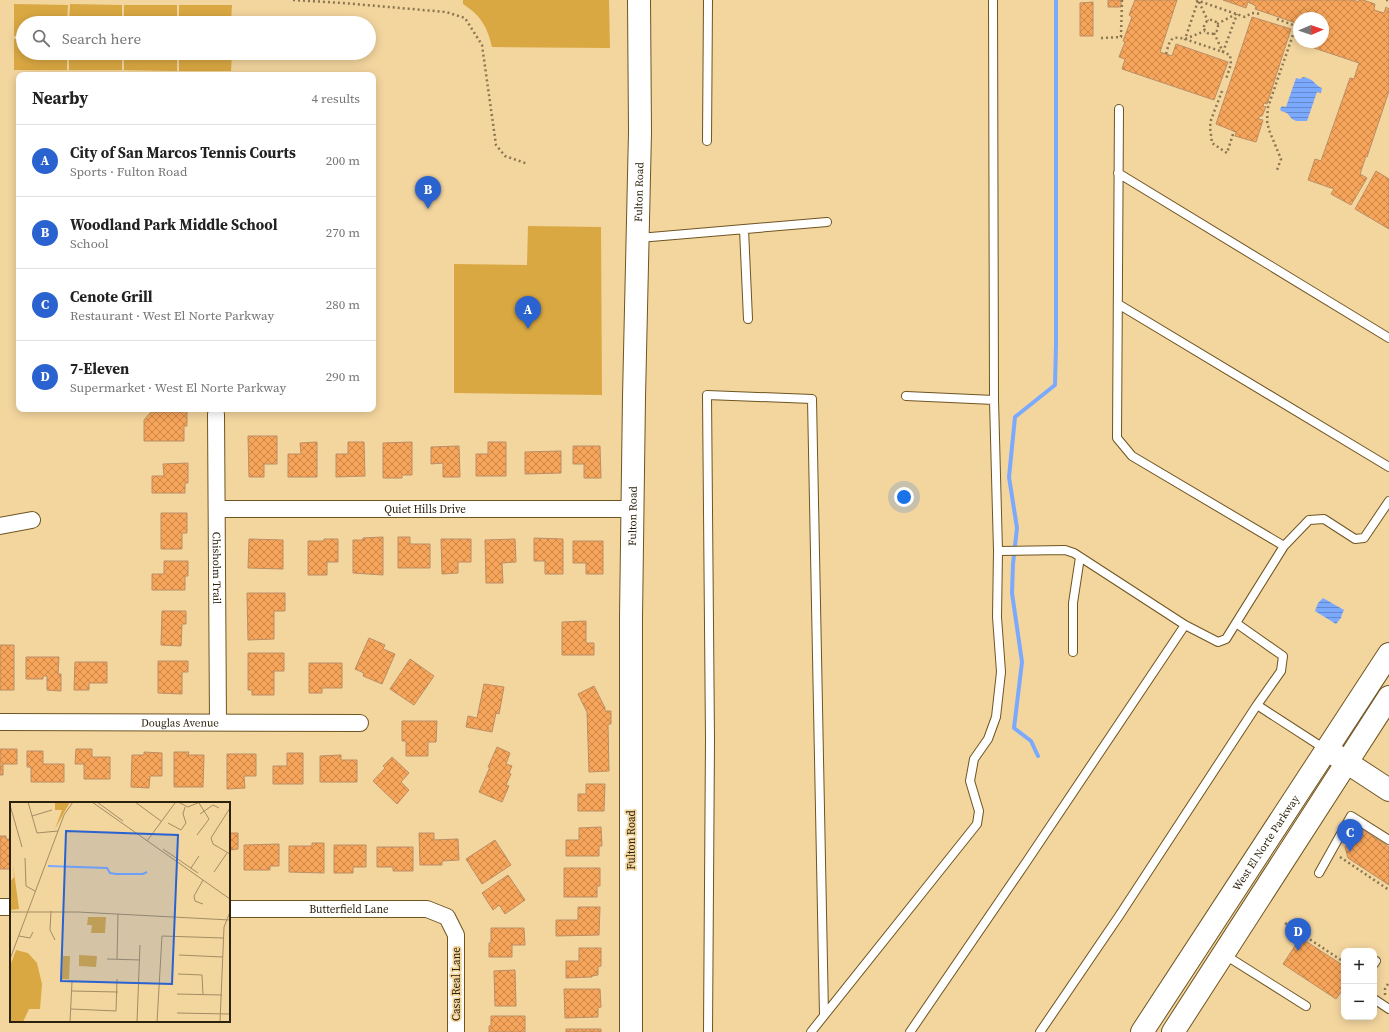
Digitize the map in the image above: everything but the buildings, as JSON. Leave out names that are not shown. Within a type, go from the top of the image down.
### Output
[{"type":"street","name":"Fulton Road","points":[[631,1032],[631,617],[640,132],[639,0]]},
{"type":"street","name":"Chisholm Trail","points":[[216,414],[218,722]]},
{"type":"street","name":"Quiet Hills Drive","points":[[217,509],[632,509]]},
{"type":"street","points":[[0,526],[32,520]]},
{"type":"street","name":"West El Norte Parkway","points":[[1142,1032],[1389,654]]},
{"type":"street","points":[[1173,1032],[1224,954],[1263,890],[1389,697]]},
{"type":"street","name":"Douglas Avenue","points":[[0,722],[360,723]]},
{"type":"street","points":[[1326,749],[1389,790]]},
{"type":"street","name":"Butterfield Lane","points":[[230,909],[427,909],[447,916],[456,935]]},
{"type":"street","name":"Casa Real Lane","points":[[456,935],[456,1032]]},
{"type":"lane","points":[[707,141],[708,0]]},
{"type":"lane","points":[[811,1032],[977,824],[979,811],[970,781],[974,758],[988,739],[996,717],[1001,672],[997,617],[998,551],[994,400],[993,0]]},
{"type":"lane","points":[[1119,109],[1117,438],[1132,456],[1284,546]]},
{"type":"lane","points":[[1118,173],[1389,338]]},
{"type":"lane","points":[[638,238],[827,222]]},
{"type":"lane","points":[[744,229],[748,319]]},
{"type":"lane","points":[[1118,304],[1389,467]]},
{"type":"lane","points":[[708,1032],[710,732],[707,395],[812,399],[824,1015]]},
{"type":"lane","points":[[906,396],[994,400]]},
{"type":"lane","points":[[998,551],[1065,550],[1074,553],[1185,625],[1218,642],[1226,639],[1284,546],[1309,520],[1324,519],[1355,539],[1364,538],[1389,502]]},
{"type":"lane","points":[[1073,652],[1072,603],[1080,557]]},
{"type":"lane","points":[[1040,1032],[1119,916],[1257,705],[1281,671],[1283,656],[1236,623]]},
{"type":"lane","points":[[910,1032],[1027,861],[1185,625]]},
{"type":"lane","points":[[1257,705],[1326,749]]},
{"type":"lane","points":[[1319,873],[1352,816],[1389,840]]},
{"type":"lane","points":[[1224,954],[1306,1006]]},
{"type":"lane","points":[[1377,1001],[1389,1009]]},
{"type":"path","points":[[293,0],[344,2],[446,12],[465,18],[482,45],[496,145],[506,156],[528,164]]},
{"type":"path","points":[[1101,38],[1121,37],[1122,0]]},
{"type":"path","points":[[1197,1],[1245,17],[1252,13],[1261,14]]},
{"type":"path","points":[[1197,1],[1208,21]]},
{"type":"path","points":[[1185,40],[1197,1]]},
{"type":"path","points":[[1217,24],[1237,14]]},
{"type":"path","points":[[1223,52],[1237,14]]},
{"type":"path","points":[[1276,19],[1296,26],[1268,106],[1267,120],[1269,130],[1281,158],[1277,170]]},
{"type":"path","points":[[1208,21],[1212,21],[1217,24]]},
{"type":"path","points":[[1205,31],[1205,24],[1208,21]]},
{"type":"path","points":[[1205,31],[1208,34],[1214,33],[1217,30],[1217,24]]},
{"type":"path","points":[[1185,40],[1205,31]]},
{"type":"path","points":[[1214,33],[1223,52]]},
{"type":"path","points":[[1166,54],[1170,41],[1177,37],[1223,52],[1230,55],[1231,59],[1226,79]]},
{"type":"path","points":[[1222,91],[1211,120],[1210,127],[1212,143],[1228,153],[1234,131]]},
{"type":"path","points":[[1331,851],[1389,890]]},
{"type":"path","points":[[1285,923],[1341,960]]},
{"type":"path","points":[[1385,995],[1384,988],[1389,982]]},
{"type":"shaded area","points":[[463,0],[609,0],[610,48],[492,47],[488,33],[479,17],[463,4]]},
{"type":"shaded area","points":[[14,4],[68,5],[67,16],[16,16],[16,36],[14,36]]},
{"type":"shaded area","points":[[70,4],[122,5],[122,16],[69,16]]},
{"type":"shaded area","points":[[124,5],[177,5],[177,16],[124,16]]},
{"type":"shaded area","points":[[179,5],[232,5],[231,16],[179,16]]},
{"type":"shaded area","points":[[14,39],[16,39],[16,60],[67,60],[67,70],[14,70]]},
{"type":"shaded area","points":[[69,60],[122,60],[122,70],[69,70]]},
{"type":"shaded area","points":[[124,60],[177,60],[177,71],[124,70]]},
{"type":"shaded area","points":[[179,60],[232,60],[231,71],[179,71]]},
{"type":"shaded area","points":[[528,226],[601,227],[602,395],[454,393],[454,264],[527,265]]},
{"type":"water","points":[[1303,77],[1310,79],[1322,88],[1321,93],[1317,92],[1307,121],[1296,121],[1280,109],[1282,106],[1286,107],[1296,78],[1300,79]]},
{"type":"water","points":[[1323,598],[1344,610],[1341,618],[1336,624],[1315,611],[1318,603]]},
{"type":"waterway","points":[[1038,756],[1031,741],[1014,728],[1022,662],[1012,593],[1013,564],[1017,528],[1009,477],[1015,417],[1055,385],[1056,0]]},
{"type":"place","name":"Woodland Park Middle School","points":[[428,209]]},
{"type":"place","name":"City of San Marcos Tennis Courts","points":[[528,329]]},
{"type":"place","name":"Cenote Grill","points":[[1350,852]]},
{"type":"place","name":"7-Eleven","points":[[1298,951]]}]
